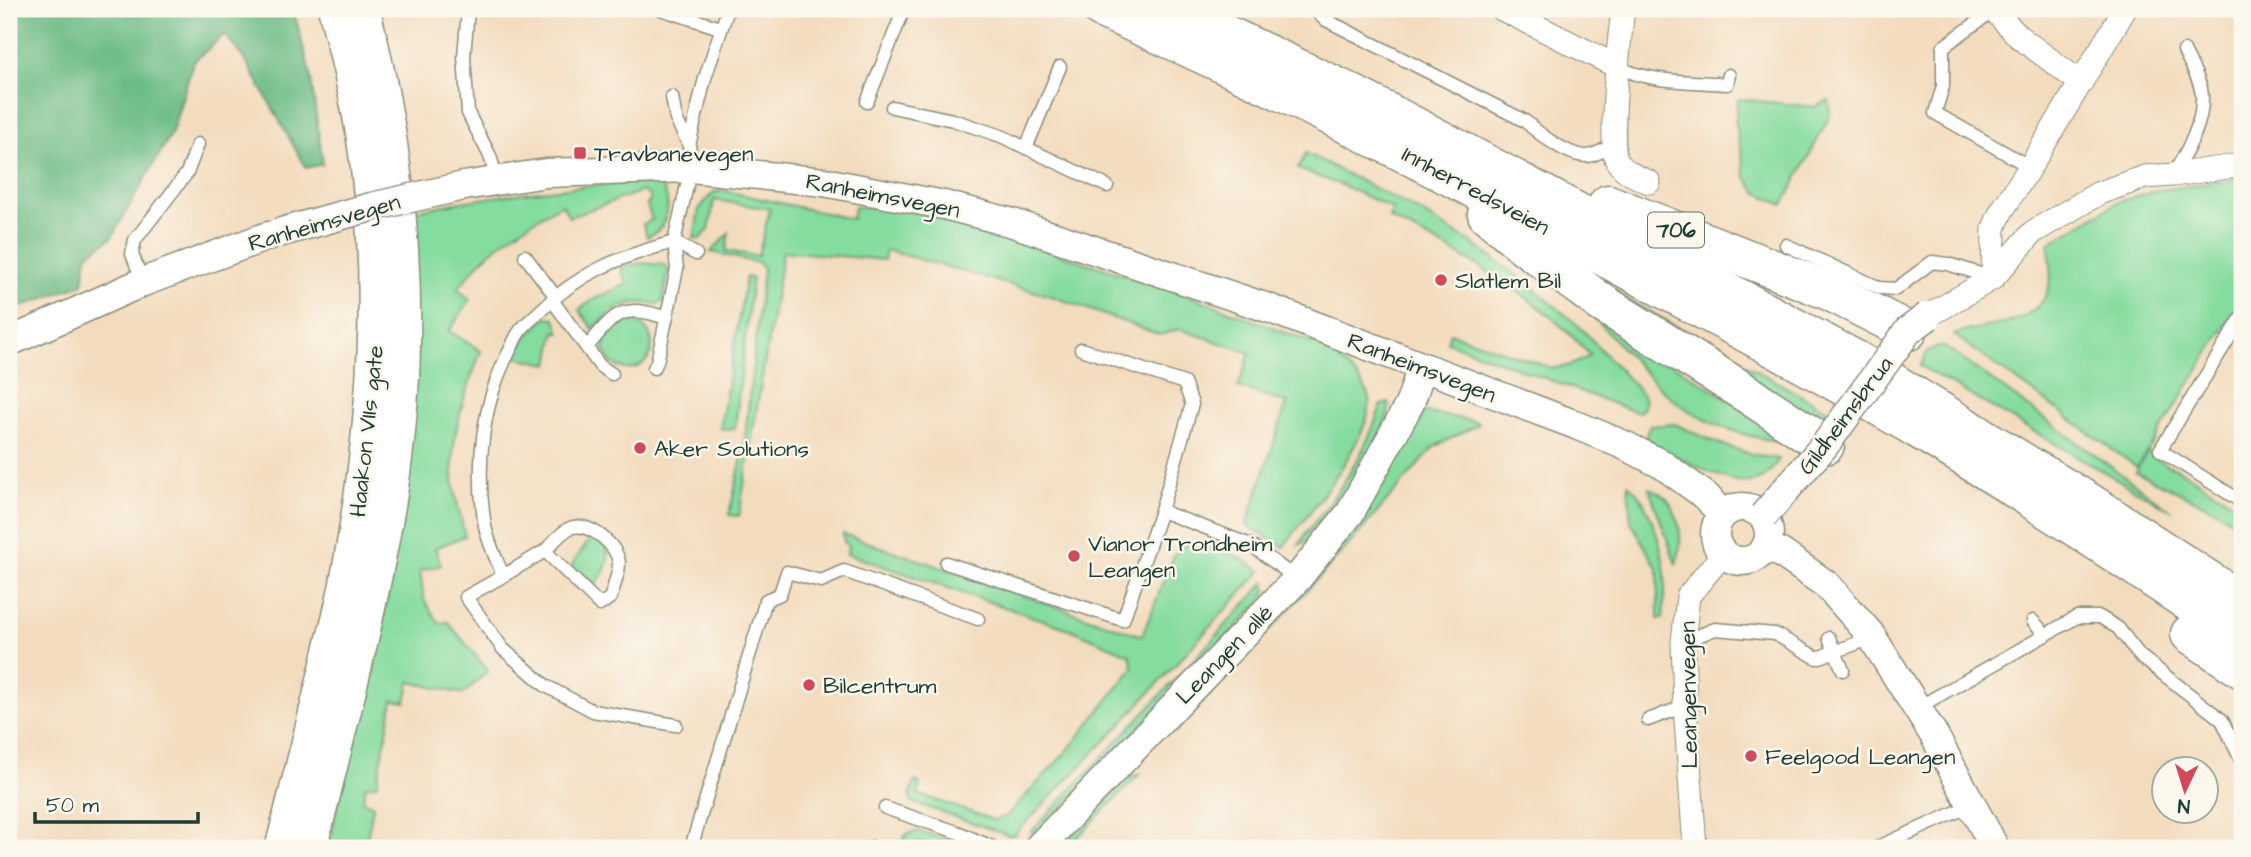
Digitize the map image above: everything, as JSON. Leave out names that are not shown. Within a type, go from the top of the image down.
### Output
[{"type":"highway","name":"Innherredsveien","points":[[1102,9],[1433,151],[1849,373]]},
{"type":"highway","name":"Innherredsveien","points":[[1172,9],[1350,93],[1433,151]]},
{"type":"highway","name":"706","points":[[1433,151],[1918,323]]},
{"type":"highway","name":"706","points":[[1433,151],[1526,247],[1602,303],[1749,394],[1825,445]]},
{"type":"highway","name":"706","points":[[1849,373],[2003,425],[2103,481],[2242,574]]},
{"type":"highway","name":"706","points":[[1849,373],[2090,503],[2242,602]]},
{"type":"highway","name":"706","points":[[1849,373],[1991,473],[2242,638]]},
{"type":"highway","name":"706","points":[[1849,373],[1910,448],[2242,669]]},
{"type":"main road","name":"Haakon VIIs gate","points":[[282,848],[348,578],[363,491],[372,407],[376,321],[374,234],[365,149],[351,70],[335,9]]},
{"type":"main road","name":"Haakon VIIs gate","points":[[310,848],[374,587],[390,494],[400,406],[403,321],[401,229],[392,145],[378,67],[363,9]]},
{"type":"street","points":[[1502,9],[1618,67]]},
{"type":"street","points":[[1623,9],[1614,144],[1616,159],[1623,168],[1648,182]]},
{"type":"street","points":[[1994,10],[2018,36],[2081,83]]},
{"type":"street","points":[[1993,278],[1994,228],[2001,212],[2031,167],[2122,10]]},
{"type":"street","name":"Ranheimsvegen","points":[[9,342],[142,282],[273,235],[371,206],[497,179],[690,157],[944,205],[1013,223],[1271,309],[1626,446],[1693,485],[1722,515]]},
{"type":"street","points":[[1918,323],[1993,278],[2033,232],[2099,194],[2145,177],[2242,165]]},
{"type":"street","name":"Gildheimsbrua","points":[[1763,516],[1825,445],[1918,323]]},
{"type":"street","name":"Leangen allé","points":[[1038,848],[1297,579],[1350,513],[1410,403],[1422,367]]},
{"type":"street","points":[[1742,506],[1763,516],[1770,530],[1767,547],[1755,558],[1747,561],[1731,559],[1724,554],[1715,540],[1717,523],[1722,515],[1742,506]]},
{"type":"street","points":[[1767,547],[1827,585],[1870,634],[1917,708],[1995,848]]},
{"type":"street","name":"Leangenvegen","points":[[1695,848],[1683,642],[1688,596],[1724,554]]},
{"type":"lane","points":[[468,9],[464,57],[468,113],[497,179]]},
{"type":"lane","points":[[661,9],[720,28]]},
{"type":"lane","points":[[654,368],[677,269],[674,242],[705,78],[727,9]]},
{"type":"lane","points":[[867,102],[904,9]]},
{"type":"lane","points":[[1317,9],[1324,19],[1525,121],[1541,135],[1573,153],[1588,156],[1614,144]]},
{"type":"lane","points":[[1994,10],[1943,47],[1943,86],[1935,113],[2031,167]]},
{"type":"lane","points":[[2173,175],[2191,143],[2200,116],[2203,95],[2184,51]]},
{"type":"lane","points":[[1026,148],[1060,67]]},
{"type":"lane","points":[[1618,67],[1631,74],[1650,77],[1727,84],[1729,75]]},
{"type":"lane","points":[[672,97],[676,119],[690,157]]},
{"type":"lane","points":[[892,107],[953,120],[1001,136],[1107,186]]},
{"type":"lane","points":[[142,282],[132,254],[135,240],[187,173],[198,145]]},
{"type":"lane","points":[[503,576],[486,529],[480,482],[482,442],[490,401],[503,362],[519,331],[554,298],[591,272],[620,258],[674,242],[696,254]]},
{"type":"lane","points":[[1786,245],[1880,288],[1896,289],[1932,262],[1948,264],[1993,278]]},
{"type":"lane","points":[[525,256],[600,366],[612,374]]},
{"type":"lane","points":[[587,347],[613,317],[634,310],[647,311],[666,318]]},
{"type":"lane","points":[[2242,317],[2160,450],[2242,502]]},
{"type":"lane","points":[[946,563],[1123,620],[1161,511],[1192,404],[1184,383],[1082,349]]},
{"type":"lane","points":[[1161,511],[1251,545],[1297,579]]},
{"type":"lane","points":[[545,551],[600,605],[611,597],[619,562],[612,548],[602,535],[581,527],[570,528],[545,551],[466,597],[503,649],[546,686],[593,711],[676,725]]},
{"type":"lane","points":[[691,848],[765,600],[779,594],[787,572],[821,581],[844,571],[978,619]]},
{"type":"lane","points":[[1917,708],[2077,617],[2100,617],[2118,628],[2140,656],[2222,720],[2242,762]]},
{"type":"lane","points":[[2033,621],[2046,635]]},
{"type":"lane","points":[[1683,642],[1715,633],[1775,634],[1816,658],[1858,643],[1870,634]]},
{"type":"lane","points":[[1829,638],[1843,670]]},
{"type":"lane","points":[[1648,720],[1685,706]]},
{"type":"lane","points":[[1876,848],[1972,804]]},
{"type":"lane","points":[[884,808],[957,832],[993,848]]},
{"type":"green space","points":[[9,9],[293,9],[310,72],[323,164],[306,168],[249,66],[225,34],[193,62],[172,132],[111,238],[87,255],[83,284],[9,311]]},
{"type":"green space","points":[[1738,99],[1815,107],[1829,100],[1830,116],[1783,205],[1756,192],[1745,176],[1735,125]]},
{"type":"green space","points":[[1306,153],[1417,210],[1473,244],[1532,287],[1580,327],[1643,395],[1643,409],[1639,412],[1633,411],[1447,342],[1450,333],[1552,368],[1581,361],[1590,355],[1545,312],[1521,294],[1470,261],[1389,218],[1393,209],[1298,169]]},
{"type":"green space","points":[[2242,179],[2242,299],[2147,452],[2242,508],[2242,527],[2218,511],[2136,472],[2138,468],[1954,335],[2013,321],[2037,307],[2049,287],[2051,260],[2048,244],[2120,201],[2160,190]]},
{"type":"green space","points":[[627,183],[660,184],[664,191],[667,214],[660,228],[654,233],[647,237],[643,224],[652,220],[647,205],[650,196],[642,191],[569,217],[562,204],[505,240],[480,262],[458,289],[470,300],[449,331],[481,351],[465,397],[454,444],[454,484],[465,536],[435,548],[441,565],[420,571],[424,600],[439,623],[448,622],[488,671],[463,694],[410,682],[406,702],[393,700],[377,784],[366,786],[363,801],[373,806],[367,839],[354,839],[356,847],[360,848],[329,848],[346,764],[392,577],[414,211],[520,193]]},
{"type":"green space","points":[[726,191],[852,219],[854,207],[900,207],[1006,237],[1193,297],[1341,354],[1340,361],[1358,377],[1365,388],[1369,399],[1368,414],[1361,433],[1336,475],[1283,547],[1247,524],[1287,403],[1238,387],[1250,353],[1180,329],[1160,335],[1054,297],[886,250],[884,260],[783,251],[739,516],[729,515],[744,448],[763,269],[759,263],[711,252],[729,233],[726,251],[758,256],[770,209],[714,200],[709,230],[700,239],[694,239],[699,209],[714,192]]},
{"type":"green space","points":[[640,263],[665,265],[669,269],[663,302],[623,306],[593,329],[579,310],[594,299],[627,284],[621,268]]},
{"type":"green space","points":[[746,277],[752,278],[735,428],[729,430],[720,428]]},
{"type":"green space","points":[[1611,290],[1831,412],[1818,417],[1804,417]]},
{"type":"green space","points":[[1592,315],[1777,429],[1781,442],[1720,426],[1679,404],[1647,375]]},
{"type":"green space","points":[[546,317],[555,318],[560,333],[555,332],[549,364],[514,357],[527,336]]},
{"type":"green space","points":[[628,321],[645,328],[652,345],[645,362],[628,369],[611,362],[604,345],[611,328]]},
{"type":"green space","points":[[1944,347],[1954,353],[2172,511],[1920,366],[1928,351]]},
{"type":"green space","points":[[1389,403],[1388,416],[1359,472],[1313,539],[1299,545],[1352,470],[1381,405]]},
{"type":"green space","points":[[1424,412],[1479,424],[1434,447],[1345,549],[1175,732],[1172,731],[1256,641],[1371,503],[1396,460],[1413,422]]},
{"type":"green space","points":[[1675,424],[1739,450],[1779,459],[1768,474],[1756,481],[1739,482],[1726,478],[1697,467],[1645,439],[1649,426]]},
{"type":"green space","points":[[1628,484],[1642,501],[1658,538],[1665,574],[1663,618],[1658,619],[1658,570],[1631,522]]},
{"type":"green space","points":[[1649,488],[1667,500],[1678,520],[1680,543],[1676,564]]},
{"type":"green space","points":[[843,534],[1142,636],[1174,555],[1187,544],[1197,542],[1213,547],[1238,557],[1261,571],[1121,724],[1015,834],[1010,836],[912,802],[910,794],[915,781],[920,783],[918,794],[994,820],[1007,816],[1067,751],[1133,668],[1130,655],[1075,631],[847,554],[848,546],[844,542]]},
{"type":"green space","points":[[592,537],[605,547],[608,553],[607,565],[595,585],[572,564]]},
{"type":"green space","points":[[1265,582],[1263,599],[1040,830],[1030,833],[1195,659]]},
{"type":"green space","points":[[1140,774],[1067,848],[1059,848],[1129,777]]},
{"type":"green space","points":[[919,831],[962,844],[966,848],[947,848],[924,843],[907,848],[901,843],[907,834]]},
{"type":"place","name":"Travbanevegen","points":[[580,153]]},
{"type":"place","name":"Slatlem Bil","points":[[1441,280]]},
{"type":"place","name":"Aker Solutions","points":[[640,448]]},
{"type":"place","name":"Vianor Trondheim Leangen","points":[[1074,556]]},
{"type":"place","name":"Bilcentrum","points":[[809,685]]},
{"type":"place","name":"Feelgood Leangen","points":[[1751,756]]}]
